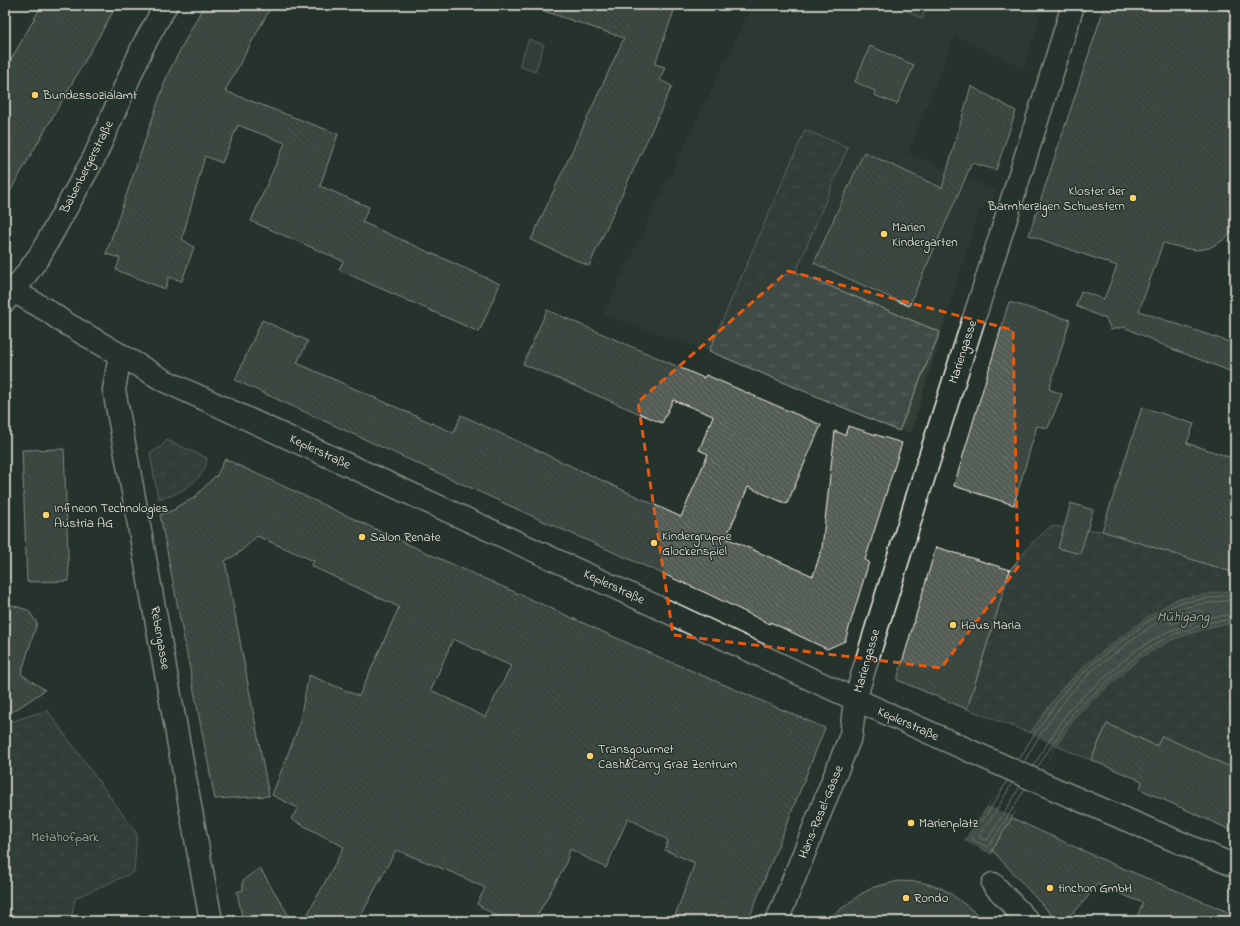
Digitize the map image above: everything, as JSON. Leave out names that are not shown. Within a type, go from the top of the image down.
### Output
[{"type":"street","name":"Babenbergerstraße","points":[[8,293],[40,255],[94,158],[143,46],[166,5]]},
{"type":"street","name":"Mariengasse","points":[[855,700],[1073,5]]},
{"type":"street","name":"Keplerstraße","points":[[8,293],[165,381],[651,604],[758,656],[855,700],[1036,781],[1235,866]]},
{"type":"street","name":"Rebengasse","points":[[120,355],[114,390],[211,921]]},
{"type":"street","name":"Hans-Resel-Gasse","points":[[777,921],[851,735],[855,700]]},
{"type":"street","points":[[993,884],[1028,921]]},
{"type":"highlighted area","points":[[788,271],[1013,330],[1018,567],[941,668],[673,635],[638,402]]},
{"type":"shaded area","points":[[752,5],[1044,5],[1024,69],[955,36],[908,153],[996,190],[994,196],[979,211],[911,432],[899,431],[709,351],[603,315]]},
{"type":"green space","points":[[897,5],[926,5],[922,19]]},
{"type":"green space","points":[[529,39],[544,45],[535,72],[519,66]]},
{"type":"green space","points":[[805,130],[848,147],[796,272],[940,332],[899,431],[709,351]]},
{"type":"green space","points":[[167,440],[207,458],[205,468],[202,473],[185,489],[171,496],[158,498],[150,453],[161,447]]},
{"type":"green space","points":[[1051,526],[1102,531],[1235,573],[1235,769],[1157,746],[1107,724],[1091,760],[1056,746],[1030,733],[967,709],[1010,570],[1032,543]]},
{"type":"green space","name":"Metahofpark","points":[[47,710],[137,834],[134,872],[75,898],[71,921],[5,921],[5,719],[13,721]]},
{"type":"water","name":"Mühlgang","points":[[1235,590],[1235,623],[1213,626],[1171,640],[1141,657],[1078,713],[992,850],[992,854],[965,840],[988,806],[1030,733],[1061,690],[1088,663],[1149,616],[1177,599]]},
{"type":"pier","points":[[1030,733],[1056,746],[1019,808],[1012,816],[988,806],[1025,738]]},
{"type":"building","name":"Bundessozialamt","points":[[42,5],[117,5],[5,200],[5,70]]},
{"type":"building","points":[[204,5],[272,5],[225,91],[338,134],[320,186],[369,207],[362,222],[500,284],[479,332],[339,270],[343,261],[251,221],[285,143],[238,125],[222,163],[205,156],[182,239],[194,247],[182,281],[169,277],[165,289],[116,270],[120,258],[106,254],[168,73]]},
{"type":"building","points":[[538,5],[676,5],[655,64],[665,67],[660,80],[672,86],[589,266],[531,240],[624,38],[538,9]]},
{"type":"building","name":"Kloster der Barmherzigen Schwestern","points":[[1105,5],[1235,5],[1235,229],[1222,241],[1209,248],[1196,250],[1163,243],[1139,311],[1235,344],[1235,373],[1172,349],[1124,327],[1111,330],[1106,319],[1076,306],[1081,291],[1104,299],[1117,266],[1029,235]]},
{"type":"building","points":[[870,46],[914,65],[897,104],[874,95],[875,91],[855,82]]},
{"type":"building","name":"Marien Kindergarten","points":[[971,86],[1016,111],[996,170],[972,163],[909,306],[814,263],[864,152],[942,188]]},
{"type":"building","points":[[1009,302],[1070,320],[1049,389],[1062,394],[1048,428],[1037,426],[1014,505],[954,486]]},
{"type":"building","points":[[547,310],[704,378],[706,375],[821,425],[787,504],[748,487],[726,538],[813,576],[822,548],[835,431],[845,435],[848,426],[902,443],[865,560],[869,562],[845,641],[827,649],[235,380],[262,320],[308,341],[297,363],[454,433],[461,415],[681,517],[708,454],[699,450],[713,416],[673,400],[662,423],[523,364]]},
{"type":"building","points":[[1142,407],[1194,424],[1187,443],[1235,459],[1235,573],[1102,531]]},
{"type":"building","name":"Infineon Technologies Austria AG","points":[[64,449],[69,581],[27,582],[22,450]]},
{"type":"building","points":[[225,459],[427,553],[643,650],[825,728],[748,921],[673,921],[695,863],[665,850],[668,840],[628,818],[606,868],[570,849],[565,866],[534,921],[504,921],[477,904],[485,888],[456,874],[396,850],[358,921],[304,921],[344,847],[291,819],[298,808],[272,795],[298,728],[309,675],[359,696],[399,607],[311,566],[314,561],[257,536],[239,553],[225,561],[269,796],[215,799],[160,515],[176,509],[176,507],[194,498],[215,476],[216,477]],"holes":[[[453,639],[511,666],[485,717],[431,690]]]},
{"type":"building","points":[[1071,503],[1093,510],[1080,554],[1058,548]]},
{"type":"building","name":"Haus Maria","points":[[936,547],[1010,570],[967,709],[897,680]]},
{"type":"building","points":[[5,603],[28,610],[37,623],[21,674],[45,690],[5,717]]},
{"type":"building","points":[[1107,724],[1157,746],[1162,736],[1235,769],[1235,832],[1140,789],[1142,781],[1091,760]]},
{"type":"building","points":[[1012,818],[1108,862],[1235,915],[1235,921],[1135,921],[1143,903],[1097,884],[1077,909],[1062,921],[1057,921],[992,850]]},
{"type":"building","points":[[260,868],[292,921],[243,921],[237,892],[243,890],[243,880]]},
{"type":"building","name":"Rondo","points":[[899,881],[920,882],[941,888],[950,893],[986,921],[825,921],[861,894],[874,887]]},
{"type":"place","name":"Bundessozialamt","points":[[35,95]]},
{"type":"place","name":"Kloster der Barmherzigen Schwestern","points":[[1133,198]]},
{"type":"place","name":"Marien Kindergarten","points":[[884,234]]},
{"type":"place","name":"Infineon Technologies Austria AG","points":[[46,515]]},
{"type":"place","name":"Salon Renate","points":[[362,537]]},
{"type":"place","name":"Kindergruppe Glockenspiel","points":[[654,543]]},
{"type":"place","name":"Haus Maria","points":[[953,625]]},
{"type":"place","name":"Transgourmet Cash&Carry Graz Zentrum","points":[[590,756]]},
{"type":"place","name":"Marienplatz","points":[[911,823]]},
{"type":"place","name":"tinchon GmbH","points":[[1050,888]]},
{"type":"place","name":"Rondo","points":[[906,898]]}]
